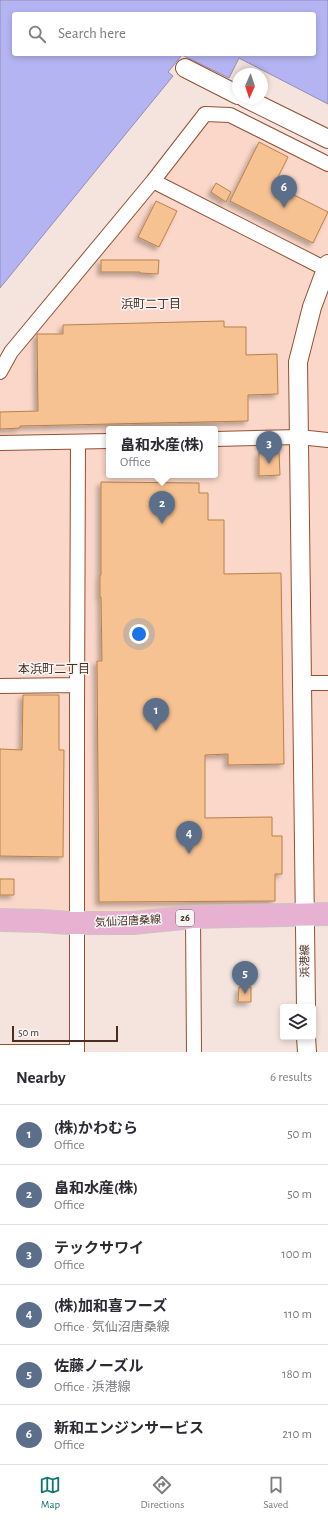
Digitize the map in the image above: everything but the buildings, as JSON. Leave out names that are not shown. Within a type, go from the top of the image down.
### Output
[{"type":"main road","name":"気仙沼唐桑線","points":[[0,920],[77,923],[133,923],[193,917],[328,914]]},
{"type":"street","points":[[185,68],[232,91]]},
{"type":"street","points":[[257,104],[328,139]]},
{"type":"street","points":[[0,372],[11,352],[153,181],[205,114],[230,114],[328,164]]},
{"type":"street","points":[[153,181],[327,266]]},
{"type":"street","name":"浜港線","points":[[306,1004],[298,362],[312,307],[327,266]]},
{"type":"street","points":[[218,438],[299,437],[328,440]]},
{"type":"street","points":[[0,443],[106,441]]},
{"type":"street","points":[[0,1052],[77,1052],[78,442]]},
{"type":"street","points":[[303,683],[328,683]]},
{"type":"street","points":[[0,686],[77,686]]},
{"type":"street","points":[[193,917],[194,1052]]},
{"type":"street","points":[[306,1040],[307,1052]]},
{"type":"shaded area","points":[[205,114],[230,115],[328,164],[328,915],[0,922],[0,381],[138,199]]},
{"type":"water","points":[[0,0],[328,0],[328,104],[268,73],[268,68],[258,68],[239,58],[234,68],[232,68],[229,78],[184,56],[316,56],[316,12],[12,12],[12,56],[181,56],[168,72],[173,76],[0,288]]},
{"type":"place","name":"新和エンジンサービス","points":[[284,208]]},
{"type":"place","name":"テックサワイ","points":[[269,464]]},
{"type":"place","name":"畠和水産(株)","points":[[162,524]]},
{"type":"place","name":"(株)かわむら","points":[[156,731]]},
{"type":"place","name":"(株)加和喜フーズ","points":[[189,854]]},
{"type":"place","name":"佐藤ノーズル","points":[[245,994]]},
{"type":"district","name":"浜町二丁目","points":[[151,304]]},
{"type":"district","name":"本浜町二丁目","points":[[54,669]]}]
